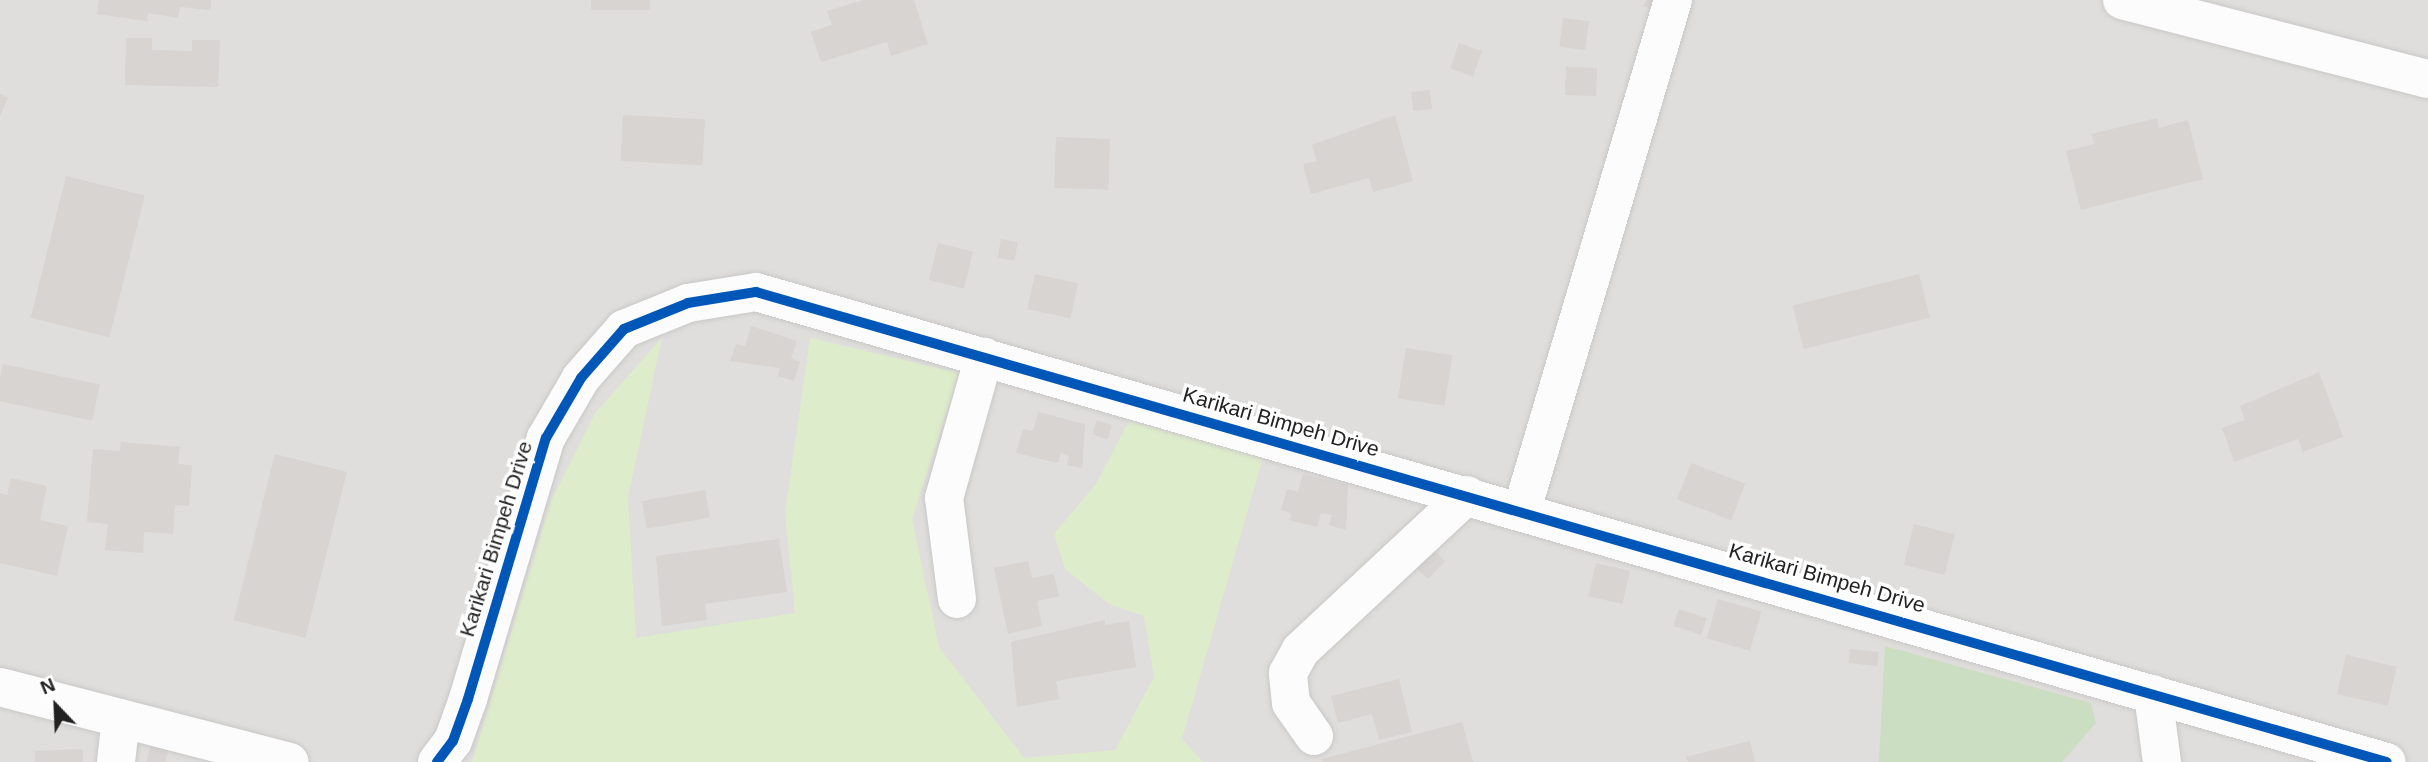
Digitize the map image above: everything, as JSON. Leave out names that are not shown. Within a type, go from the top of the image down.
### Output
[{"type":"street","points":[[1522,510],[1673,0]]},
{"type":"street","points":[[2122,0],[2428,79]]},
{"type":"street","name":"Karikari Bimpeh Drive","points":[[437,762],[453,741],[468,699],[546,438],[580,377],[624,330],[688,303],[756,292],[1522,510],[2153,694],[2297,748],[2387,762]]},
{"type":"street","points":[[957,599],[944,498],[984,357]]},
{"type":"street","points":[[1314,736],[1291,703],[1288,673],[1301,650],[1468,495]]},
{"type":"street","points":[[0,687],[289,762]]},
{"type":"street","points":[[2153,694],[2162,762]]},
{"type":"street","points":[[116,762],[121,719]]},
{"type":"shaded area","points":[[0,0],[2428,0],[2428,762],[0,762]]},
{"type":"green space","points":[[662,338],[628,497],[636,638],[795,613],[785,513],[810,338],[959,373],[912,519],[939,647],[1024,758],[1115,750],[1154,677],[1144,616],[1109,604],[1065,569],[1054,534],[1096,484],[1129,421],[1263,457],[1182,739],[1203,762],[472,762],[551,501],[595,413]]},
{"type":"green space","points":[[1885,646],[2091,703],[2096,723],[2062,762],[1879,762]]},
{"type":"building","points":[[99,0],[211,0],[210,10],[180,7],[178,18],[148,13],[147,21],[97,14]]},
{"type":"building","points":[[591,0],[650,0],[650,10],[591,10]]},
{"type":"building","points":[[863,0],[914,0],[928,44],[891,56],[887,42],[821,62],[811,32],[832,25],[827,11]]},
{"type":"building","points":[[1646,0],[1666,0],[1660,13],[1643,6]]},
{"type":"building","points":[[1563,18],[1589,21],[1585,50],[1559,47]]},
{"type":"building","points":[[126,38],[152,38],[152,50],[192,51],[192,40],[220,40],[218,87],[125,85]]},
{"type":"building","points":[[1459,43],[1482,51],[1473,76],[1450,69]]},
{"type":"building","points":[[1566,67],[1597,68],[1596,96],[1565,95]]},
{"type":"building","points":[[1430,90],[1432,109],[1413,111],[1411,92]]},
{"type":"building","points":[[0,94],[8,98],[0,116]]},
{"type":"building","points":[[623,115],[705,119],[702,165],[621,161]]},
{"type":"building","points":[[1395,115],[1413,181],[1373,192],[1369,178],[1311,194],[1303,164],[1317,161],[1312,145]]},
{"type":"building","points":[[2157,118],[2159,128],[2188,120],[2203,179],[2081,210],[2066,151],[2094,144],[2091,134]]},
{"type":"building","points":[[1056,137],[1110,139],[1108,190],[1054,188]]},
{"type":"building","points":[[66,176],[145,196],[109,337],[31,318]]},
{"type":"building","points":[[1001,239],[1018,242],[1014,261],[998,258]]},
{"type":"building","points":[[938,243],[973,252],[964,289],[929,280]]},
{"type":"building","points":[[1035,274],[1078,283],[1071,318],[1028,309]]},
{"type":"building","points":[[1919,274],[1930,318],[1804,349],[1793,305]]},
{"type":"building","points":[[751,326],[797,341],[791,358],[800,362],[794,381],[778,376],[780,368],[730,361],[736,344],[745,346]]},
{"type":"building","points":[[1406,348],[1452,355],[1444,406],[1398,398]]},
{"type":"building","points":[[3,364],[100,385],[92,421],[0,401]]},
{"type":"building","points":[[2319,372],[2343,437],[2303,452],[2298,439],[2234,462],[2222,428],[2245,420],[2240,406]]},
{"type":"building","points":[[1038,412],[1085,424],[1082,468],[1067,465],[1069,456],[1061,453],[1058,463],[1016,453],[1023,429],[1033,431]]},
{"type":"building","points":[[1097,420],[1112,425],[1108,439],[1092,434]]},
{"type":"building","points":[[121,442],[180,447],[178,464],[192,465],[189,506],[175,505],[173,534],[144,532],[143,553],[105,550],[108,524],[87,522],[93,449],[120,451]]},
{"type":"building","points":[[275,454],[347,472],[305,638],[234,620]]},
{"type":"building","points":[[1691,463],[1745,484],[1731,520],[1677,499]]},
{"type":"building","points":[[1303,474],[1348,485],[1346,530],[1329,525],[1332,515],[1321,513],[1317,527],[1290,520],[1291,513],[1281,510],[1287,489],[1298,492]]},
{"type":"building","points":[[11,478],[47,486],[40,520],[68,526],[57,576],[0,563],[0,493],[7,495]]},
{"type":"building","points":[[705,490],[710,518],[647,529],[642,501]]},
{"type":"building","points":[[1914,524],[1955,534],[1945,575],[1904,565]]},
{"type":"building","points":[[779,539],[787,592],[705,604],[707,620],[662,626],[656,556]]},
{"type":"building","points":[[1426,543],[1445,561],[1428,579],[1409,561]]},
{"type":"building","points":[[1028,561],[1032,578],[1054,574],[1059,596],[1037,601],[1042,626],[1008,634],[994,568]]},
{"type":"building","points":[[1596,563],[1630,571],[1622,604],[1588,596]]},
{"type":"building","points":[[1718,599],[1761,611],[1750,651],[1707,638]]},
{"type":"building","points":[[1679,609],[1707,618],[1701,635],[1673,626]]},
{"type":"building","points":[[1105,620],[1105,625],[1129,621],[1136,667],[1056,681],[1059,699],[1017,707],[1011,642]]},
{"type":"building","points":[[1850,649],[1879,652],[1877,666],[1849,663]]},
{"type":"building","points":[[2346,655],[2397,667],[2388,706],[2337,694]]},
{"type":"building","points":[[1399,679],[1412,732],[1379,740],[1372,714],[1338,723],[1331,696]]},
{"type":"building","points":[[1462,722],[1473,762],[1322,762],[1322,759]]},
{"type":"building","points":[[1750,741],[1755,762],[1688,762],[1686,757]]},
{"type":"building","points":[[151,744],[169,749],[165,762],[146,762]]},
{"type":"building","points":[[82,749],[83,762],[35,762],[35,751]]},
{"type":"cycle path","points":[[437,762],[453,741],[468,699],[546,438],[581,378],[624,329],[688,303],[756,292],[2387,762]]}]
